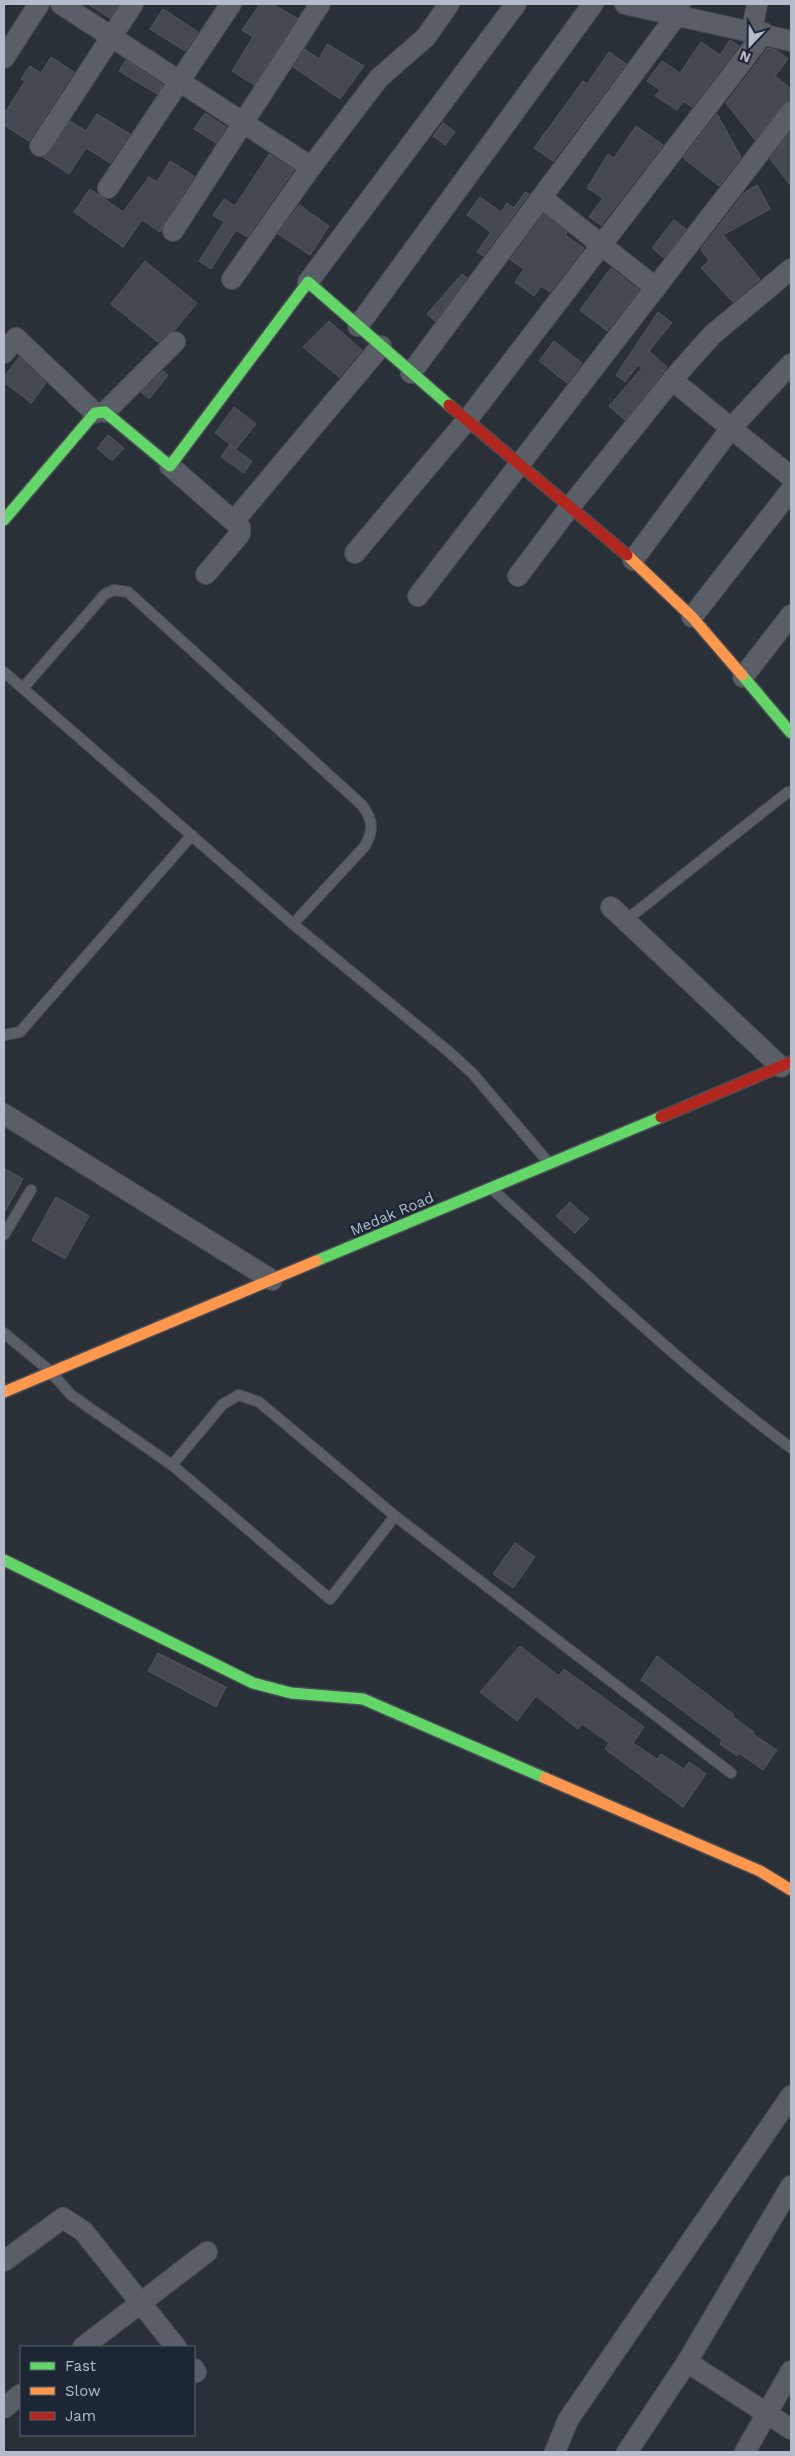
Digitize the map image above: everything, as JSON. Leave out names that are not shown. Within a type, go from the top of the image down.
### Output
[{"type":"street","points":[[4,58],[39,4]]},
{"type":"street","points":[[61,4],[310,167]]},
{"type":"street","points":[[40,146],[133,4]]},
{"type":"street","points":[[108,188],[231,4]]},
{"type":"street","points":[[172,231],[320,4]]},
{"type":"street","points":[[232,279],[310,167],[379,78],[426,37],[449,4]]},
{"type":"street","points":[[170,466],[516,4]]},
{"type":"street","points":[[358,326],[593,4]]},
{"type":"street","points":[[625,4],[679,9],[791,41]]},
{"type":"street","points":[[355,553],[467,420],[601,244],[758,32],[758,4]]},
{"type":"street","points":[[411,372],[542,198],[679,9]]},
{"type":"street","points":[[418,596],[791,112]]},
{"type":"street","points":[[542,198],[656,288]]},
{"type":"street","points":[[518,576],[672,380],[712,335],[791,269]]},
{"type":"street","points":[[308,282],[520,466],[633,560],[692,617],[791,732]]},
{"type":"street","points":[[4,353],[16,338],[100,412],[170,466],[240,527],[240,534],[206,574]]},
{"type":"street","points":[[4,520],[100,412],[175,342]]},
{"type":"street","points":[[234,521],[380,346]]},
{"type":"street","points":[[633,560],[731,428],[791,364]]},
{"type":"street","points":[[672,380],[791,477]]},
{"type":"street","points":[[692,617],[791,490]]},
{"type":"street","points":[[743,678],[791,615]]},
{"type":"street","points":[[618,914],[786,1065]]},
{"type":"street","name":"Medak Road","points":[[4,1392],[50,1371],[786,1065]]},
{"type":"street","points":[[4,1114],[272,1280]]},
{"type":"street","points":[[4,1560],[253,1683],[290,1693],[363,1699],[760,1871],[791,1890]]},
{"type":"street","points":[[555,2452],[568,2420],[791,2096]]},
{"type":"street","points":[[627,2452],[687,2362],[791,2186]]},
{"type":"street","points":[[4,2261],[63,2218],[83,2231],[175,2346]]},
{"type":"street","points":[[84,2346],[207,2252]]},
{"type":"street","points":[[687,2362],[791,2429]]},
{"type":"street","points":[[745,2452],[791,2371]]},
{"type":"street","points":[[4,2408],[20,2395]]},
{"type":"lane","points":[[23,688],[105,594],[114,590],[128,592],[355,799],[369,815],[373,825],[371,835],[365,846],[293,924]]},
{"type":"lane","points":[[4,672],[293,924],[473,1074],[550,1164]]},
{"type":"lane","points":[[618,914],[788,792]]},
{"type":"lane","points":[[4,1035],[20,1032],[192,835]]},
{"type":"lane","points":[[491,1188],[631,1315],[762,1426],[791,1448]]},
{"type":"lane","points":[[4,1235],[31,1190]]},
{"type":"lane","points":[[4,1333],[50,1371],[72,1395],[172,1465],[330,1599],[395,1516]]},
{"type":"lane","points":[[172,1465],[223,1404],[239,1394],[259,1402],[395,1516],[731,1773]]},
{"type":"building","points":[[88,4],[119,4],[110,18]]},
{"type":"building","points":[[260,4],[272,4],[297,18],[254,85],[232,71],[253,37],[242,30]]},
{"type":"building","points":[[163,9],[198,32],[185,51],[150,29]]},
{"type":"building","points":[[730,40],[739,46],[692,107],[683,101],[677,110],[655,96],[660,90],[647,81],[662,61],[680,73],[701,42],[720,55]]},
{"type":"building","points":[[327,44],[364,66],[340,99],[293,67],[305,49],[319,59]]},
{"type":"building","points":[[768,48],[776,50],[788,59],[775,76],[791,89],[791,100],[782,105],[755,140],[726,103]]},
{"type":"building","points":[[609,52],[626,64],[553,161],[534,148],[583,81],[587,84]]},
{"type":"building","points":[[51,57],[74,72],[29,141],[4,125],[4,114],[25,81],[21,79],[30,66],[41,73]]},
{"type":"building","points":[[126,60],[163,85],[157,94],[119,71]]},
{"type":"building","points":[[205,113],[226,127],[216,143],[194,129]]},
{"type":"building","points":[[97,114],[130,134],[110,163],[86,148],[69,174],[43,157],[50,152],[70,121],[86,131]]},
{"type":"building","points":[[717,114],[741,157],[719,186],[683,158]]},
{"type":"building","points":[[443,123],[455,132],[445,145],[433,136]]},
{"type":"building","points":[[636,126],[663,145],[601,225],[589,217],[603,198],[587,188],[608,154],[614,158]]},
{"type":"building","points":[[791,131],[791,186],[770,159]]},
{"type":"building","points":[[269,154],[294,170],[247,237],[236,230],[211,269],[199,261],[224,222],[213,215],[224,199],[235,206]]},
{"type":"building","points":[[170,161],[194,176],[160,232],[142,220],[123,247],[74,212],[90,189],[123,212],[149,177],[157,182]]},
{"type":"building","points":[[757,185],[770,209],[723,235],[760,279],[733,302],[701,268],[709,261],[701,249],[744,193]]},
{"type":"building","points":[[525,192],[529,194],[483,256],[477,252],[491,232],[467,215],[480,197],[501,212],[507,203],[514,208]]},
{"type":"building","points":[[299,205],[329,226],[310,255],[278,234]]},
{"type":"building","points":[[544,214],[567,233],[565,235],[584,248],[550,292],[541,286],[534,296],[515,282],[524,269],[510,260]]},
{"type":"building","points":[[674,220],[686,229],[664,258],[652,248]]},
{"type":"building","points":[[145,261],[197,303],[175,330],[167,333],[158,342],[111,304]]},
{"type":"building","points":[[611,268],[639,290],[607,331],[580,310]]},
{"type":"building","points":[[462,274],[467,278],[435,321],[427,314]]},
{"type":"building","points":[[658,312],[672,323],[649,351],[667,367],[625,420],[609,406],[642,368],[638,365],[625,382],[616,375]]},
{"type":"building","points":[[329,321],[362,350],[339,377],[303,347]]},
{"type":"building","points":[[554,341],[582,363],[567,383],[539,361]]},
{"type":"building","points":[[19,357],[46,383],[31,403],[4,382],[4,377]]},
{"type":"building","points":[[163,371],[168,375],[149,399],[141,392]]},
{"type":"building","points":[[234,407],[256,424],[236,449],[215,433]]},
{"type":"building","points":[[108,435],[124,448],[112,461],[97,448]]},
{"type":"building","points":[[229,445],[252,461],[244,473],[221,457]]},
{"type":"building","points":[[4,1168],[23,1179],[4,1213]]},
{"type":"building","points":[[56,1197],[89,1216],[65,1259],[32,1240]]},
{"type":"building","points":[[570,1202],[589,1219],[575,1233],[556,1216]]},
{"type":"building","points":[[515,1543],[535,1557],[513,1588],[493,1574]]},
{"type":"building","points":[[520,1646],[559,1676],[564,1669],[644,1727],[633,1743],[657,1759],[661,1754],[684,1769],[689,1762],[706,1774],[683,1807],[605,1749],[609,1743],[582,1724],[578,1729],[536,1696],[517,1721],[480,1692]]},
{"type":"building","points":[[158,1653],[226,1687],[216,1707],[148,1671]]},
{"type":"building","points":[[657,1656],[734,1715],[733,1717],[754,1732],[753,1734],[777,1750],[763,1770],[739,1753],[737,1756],[720,1744],[722,1740],[641,1680]]},
{"type":"traffic: fast","points":[[4,520],[95,413],[105,412],[170,466],[308,282],[449,405]]},
{"type":"traffic: fast","points":[[742,675],[791,733]]},
{"type":"traffic: fast","points":[[316,1261],[661,1117]]},
{"type":"traffic: fast","points":[[4,1560],[253,1683],[291,1693],[363,1699],[545,1778]]},
{"type":"traffic: slow","points":[[627,555],[692,617],[742,675]]},
{"type":"traffic: slow","points":[[4,1392],[316,1261]]},
{"type":"traffic: slow","points":[[545,1778],[760,1871],[791,1890]]},
{"type":"traffic: jam","points":[[449,405],[627,555]]},
{"type":"traffic: jam","points":[[661,1117],[791,1062]]}]
